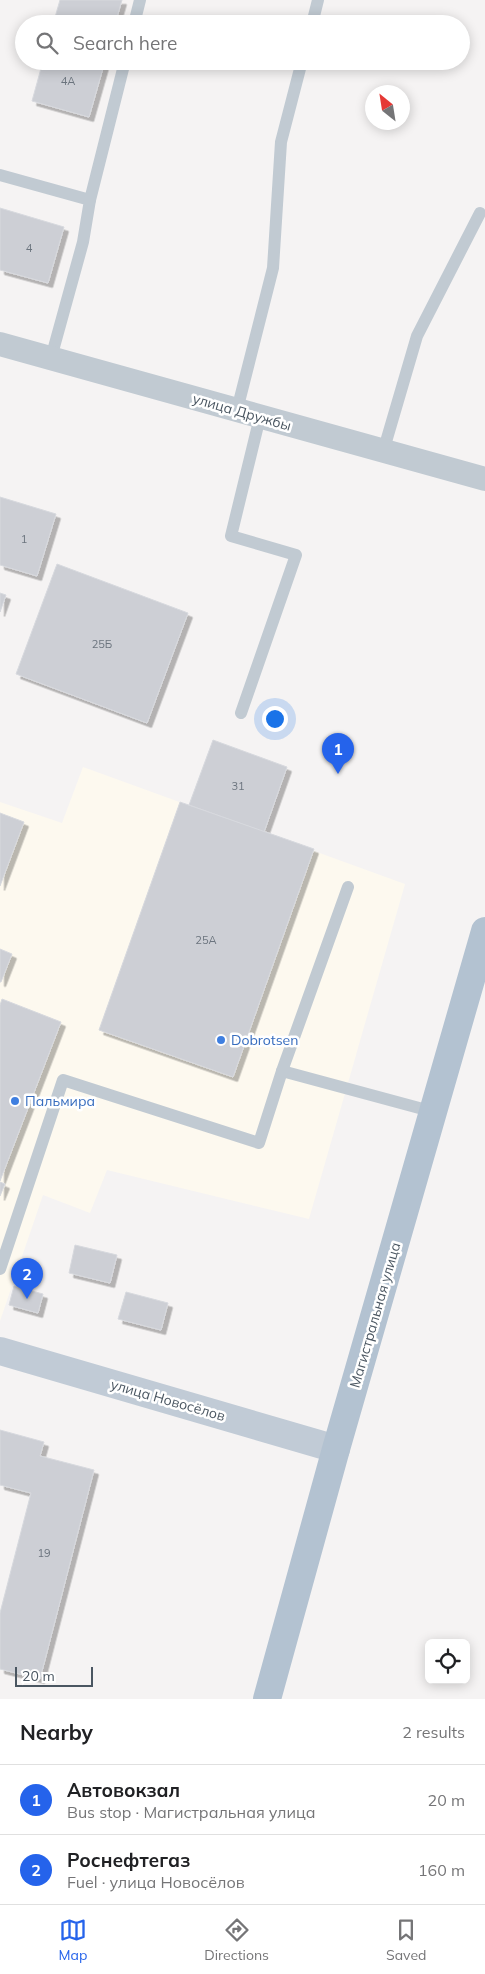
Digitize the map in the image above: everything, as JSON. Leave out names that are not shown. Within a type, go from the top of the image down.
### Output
[{"type":"main road","name":"Магистральная улица","points":[[267,1699],[336,1449],[485,931]]},
{"type":"main road","name":"улица Новосёлов","points":[[0,1351],[336,1449]]},
{"type":"street","name":"улица Дружбы","points":[[0,344],[485,479]]},
{"type":"lane","points":[[136,15],[140,0]]},
{"type":"lane","points":[[314,15],[318,0]]},
{"type":"lane","points":[[51,358],[83,242],[90,200],[123,70]]},
{"type":"lane","points":[[237,410],[273,268],[282,142],[300,70]]},
{"type":"lane","points":[[0,175],[90,200]]},
{"type":"lane","points":[[383,452],[417,336],[480,212]]},
{"type":"lane","points":[[241,713],[296,555],[231,536],[260,417]]},
{"type":"lane","points":[[0,1269],[63,1080],[259,1143],[282,1072],[348,887]]},
{"type":"lane","points":[[282,1072],[434,1112]]},
{"type":"shaded area","points":[[83,767],[405,884],[309,1219],[107,1170],[90,1213],[43,1195],[0,1321],[0,802],[62,823]]},
{"type":"building","points":[[60,0],[122,0],[118,15],[56,15]]},
{"type":"building","points":[[41,70],[102,70],[89,117],[32,101]]},
{"type":"building","points":[[0,208],[64,227],[48,283],[0,270]]},
{"type":"building","points":[[0,497],[56,514],[37,576],[0,565]]},
{"type":"building","points":[[57,564],[188,613],[147,723],[16,674]]},
{"type":"building","points":[[0,593],[6,595],[0,612]]},
{"type":"building","points":[[213,740],[287,767],[264,832],[189,805]]},
{"type":"building","points":[[180,802],[314,849],[233,1077],[99,1030]]},
{"type":"building","points":[[0,813],[24,822],[0,886]]},
{"type":"building","points":[[0,949],[12,954],[1,982],[0,982]]},
{"type":"building","name":"Пальмира","points":[[2,999],[61,1022],[0,1181],[0,1005]]},
{"type":"building","points":[[0,1182],[5,1184],[0,1196]]},
{"type":"building","points":[[75,1245],[117,1255],[110,1283],[69,1273]]},
{"type":"building","points":[[14,1286],[43,1294],[38,1313],[9,1305]]},
{"type":"building","points":[[126,1292],[168,1303],[161,1330],[118,1319]]},
{"type":"building","points":[[0,1430],[44,1442],[40,1456],[94,1470],[40,1679],[0,1669],[0,1613],[31,1493],[0,1485]]},
{"type":"place","name":"Автовокзал","points":[[338,774]]},
{"type":"place","name":"Dobrotsen","points":[[221,1040]]},
{"type":"place","name":"Пальмира","points":[[15,1101]]},
{"type":"place","name":"Роснефтегаз","points":[[27,1299]]}]
